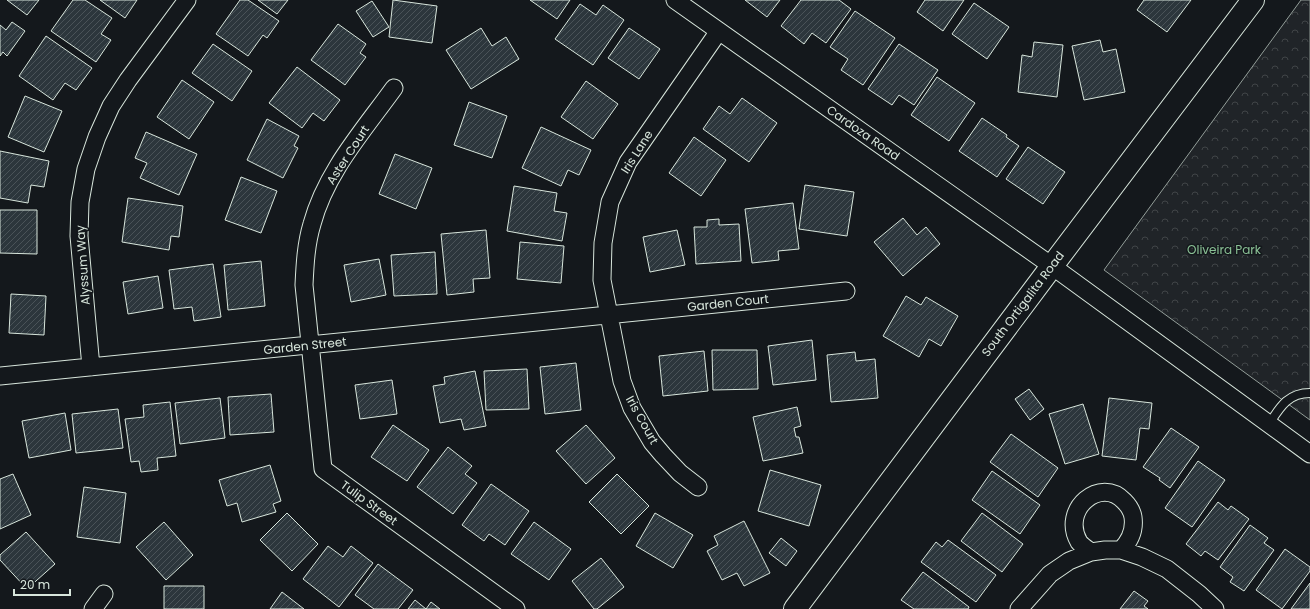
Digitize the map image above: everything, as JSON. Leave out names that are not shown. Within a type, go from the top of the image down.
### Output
[{"type":"street","name":"Alyssum Way","points":[[91,367],[79,236],[80,202],[86,169],[97,137],[111,106],[186,0]]},
{"type":"street","name":"Cardoza Road","points":[[675,0],[1052,266],[1310,454]]},
{"type":"street","name":"South Ortigalita Road","points":[[795,609],[1253,0]]},
{"type":"street","name":"Iris Lane","points":[[609,314],[602,280],[603,250],[607,214],[610,202],[628,162],[719,31]]},
{"type":"street","name":"Aster Court","points":[[310,345],[304,285],[306,254],[311,224],[322,195],[336,167],[394,88]]},
{"type":"street","name":"Garden Court","points":[[609,314],[846,291]]},
{"type":"street","name":"Garden Street","points":[[0,376],[609,314]]},
{"type":"street","name":"Iris Court","points":[[609,314],[622,381],[632,408],[652,442],[663,456],[680,473],[698,487]]},
{"type":"street","name":"Tulip Street","points":[[310,345],[323,469],[516,609]]},
{"type":"street","points":[[1019,609],[1050,574],[1070,561],[1105,551],[1142,557],[1167,569],[1199,594],[1215,609]]},
{"type":"street","points":[[93,609],[104,594]]},
{"type":"lane","points":[[1269,424],[1281,406],[1289,398],[1302,393],[1310,393]]},
{"type":"green space","name":"Oliveira Park","points":[[1301,0],[1310,0],[1310,420],[1104,270]]},
{"type":"building","points":[[7,0],[39,0],[27,15]]},
{"type":"building","points":[[73,0],[85,0],[112,18],[101,34],[111,40],[96,62],[51,31]]},
{"type":"building","points":[[100,0],[137,0],[125,18]]},
{"type":"building","points":[[240,0],[248,0],[279,21],[267,38],[263,35],[248,56],[216,34]]},
{"type":"building","points":[[258,0],[288,0],[277,14]]},
{"type":"building","points":[[393,0],[437,6],[432,43],[389,37]]},
{"type":"building","points":[[530,0],[570,0],[557,19]]},
{"type":"building","points":[[745,0],[780,0],[767,17]]},
{"type":"building","points":[[801,0],[839,0],[851,9],[826,43],[812,33],[804,44],[781,26]]},
{"type":"building","points":[[925,0],[964,0],[943,31],[917,12]]},
{"type":"building","points":[[1144,0],[1191,0],[1167,32],[1137,10]]},
{"type":"building","points":[[372,1],[389,27],[373,37],[356,11]]},
{"type":"building","points":[[974,3],[1009,27],[987,59],[952,34]]},
{"type":"building","points":[[580,4],[596,15],[603,5],[624,20],[593,65],[555,39]]},
{"type":"building","points":[[855,11],[895,38],[863,85],[841,70],[848,59],[830,47]]},
{"type":"building","points":[[12,22],[25,31],[7,56],[3,52],[0,56],[0,25],[6,30]]},
{"type":"building","points":[[338,24],[366,44],[360,53],[366,57],[345,85],[311,60]]},
{"type":"building","points":[[481,28],[492,46],[506,37],[519,59],[471,89],[446,50]]},
{"type":"building","points":[[629,28],[660,49],[639,79],[608,58]]},
{"type":"building","points":[[46,36],[92,68],[76,90],[65,83],[53,100],[19,76]]},
{"type":"building","points":[[1100,40],[1103,52],[1116,49],[1125,92],[1084,100],[1072,46]]},
{"type":"building","points":[[1034,42],[1063,45],[1057,97],[1018,92],[1022,55],[1032,57]]},
{"type":"building","points":[[213,44],[252,71],[232,101],[192,73]]},
{"type":"building","points":[[899,44],[938,70],[914,105],[899,95],[892,105],[868,89]]},
{"type":"building","points":[[297,67],[340,100],[324,121],[313,113],[302,128],[269,103]]},
{"type":"building","points":[[937,77],[975,103],[949,141],[911,115]]},
{"type":"building","points":[[182,80],[214,102],[189,139],[157,117]]},
{"type":"building","points":[[586,81],[618,104],[593,139],[561,117]]},
{"type":"building","points":[[25,96],[62,111],[44,152],[8,137]]},
{"type":"building","points":[[742,98],[777,123],[749,162],[703,129],[719,106],[730,114]]},
{"type":"building","points":[[469,102],[507,116],[492,158],[454,145]]},
{"type":"building","points":[[982,118],[1007,135],[1006,137],[1019,146],[997,177],[959,151]]},
{"type":"building","points":[[267,119],[299,136],[294,146],[298,148],[283,178],[247,160]]},
{"type":"building","points":[[541,127],[591,150],[579,175],[568,170],[561,186],[522,168]]},
{"type":"building","points":[[146,132],[197,154],[179,195],[140,178],[147,163],[135,158]]},
{"type":"building","points":[[694,137],[726,160],[701,196],[669,173]]},
{"type":"building","points":[[1028,147],[1065,172],[1043,204],[1006,179]]},
{"type":"building","points":[[0,151],[49,161],[44,187],[31,185],[28,203],[0,198]]},
{"type":"building","points":[[395,154],[432,168],[416,209],[379,194]]},
{"type":"building","points":[[241,177],[277,191],[261,233],[225,220]]},
{"type":"building","points":[[805,185],[854,192],[847,236],[799,229]]},
{"type":"building","points":[[514,186],[557,193],[554,211],[567,213],[562,241],[507,231]]},
{"type":"building","points":[[128,198],[183,206],[179,237],[171,236],[169,250],[122,242]]},
{"type":"building","points":[[793,203],[799,249],[778,251],[779,260],[752,263],[745,209]]},
{"type":"building","points":[[0,210],[37,210],[37,254],[0,253]]},
{"type":"building","points":[[903,218],[917,235],[926,227],[940,244],[903,276],[874,242]]},
{"type":"building","points":[[719,219],[719,225],[739,224],[741,261],[696,264],[694,227],[707,227],[707,220]]},
{"type":"building","points":[[486,230],[490,278],[473,279],[474,292],[447,295],[441,234]]},
{"type":"building","points":[[677,230],[685,265],[650,272],[643,237]]},
{"type":"building","points":[[520,242],[564,246],[561,283],[517,279]]},
{"type":"building","points":[[435,252],[437,294],[394,296],[391,255]]},
{"type":"building","points":[[379,259],[386,295],[351,302],[344,265]]},
{"type":"building","points":[[261,261],[265,306],[228,310],[224,265]]},
{"type":"building","points":[[213,264],[221,317],[194,321],[192,307],[174,309],[169,270]]},
{"type":"building","points":[[158,276],[163,308],[128,314],[123,282]]},
{"type":"building","points":[[11,294],[46,296],[44,335],[9,333]]},
{"type":"building","points":[[906,296],[921,305],[926,297],[958,316],[941,346],[929,339],[919,357],[883,336]]},
{"type":"building","points":[[812,340],[816,380],[773,385],[768,346]]},
{"type":"building","points":[[712,350],[757,350],[758,389],[713,390]]},
{"type":"building","points":[[704,351],[708,391],[663,396],[659,356]]},
{"type":"building","points":[[855,352],[856,361],[875,359],[878,398],[831,402],[827,355]]},
{"type":"building","points":[[576,363],[581,410],[545,414],[540,367]]},
{"type":"building","points":[[527,369],[529,409],[486,410],[484,371]]},
{"type":"building","points":[[475,371],[486,426],[464,430],[461,419],[440,423],[433,386],[445,384],[444,377]]},
{"type":"building","points":[[392,380],[397,414],[360,419],[355,385]]},
{"type":"building","points":[[1029,389],[1044,409],[1030,420],[1015,399]]},
{"type":"building","points":[[271,394],[274,432],[230,435],[228,397]]},
{"type":"building","points":[[220,398],[225,438],[180,444],[175,403]]},
{"type":"building","points":[[1109,398],[1152,403],[1149,429],[1140,428],[1136,460],[1102,456]]},
{"type":"building","points":[[170,402],[176,456],[157,458],[158,470],[141,472],[139,461],[131,462],[125,419],[144,417],[143,405]]},
{"type":"building","points":[[1083,404],[1099,454],[1065,464],[1049,414]]},
{"type":"building","points":[[797,407],[801,426],[794,428],[796,437],[799,437],[803,453],[763,461],[753,417]]},
{"type":"building","points":[[118,409],[123,448],[76,453],[72,414]]},
{"type":"building","points":[[65,413],[71,450],[29,458],[22,421]]},
{"type":"building","points":[[393,425],[429,450],[407,481],[371,457]]},
{"type":"building","points":[[586,425],[615,458],[586,484],[556,451]]},
{"type":"building","points":[[1171,428],[1199,447],[1170,488],[1159,480],[1160,478],[1143,467]]},
{"type":"building","points":[[1011,434],[1058,468],[1038,497],[990,462]]},
{"type":"building","points":[[448,447],[472,466],[465,474],[477,483],[453,514],[417,487]]},
{"type":"building","points":[[1198,461],[1225,480],[1192,527],[1165,508]]},
{"type":"building","points":[[270,465],[281,501],[273,504],[276,512],[242,522],[237,503],[227,506],[219,480]]},
{"type":"building","points":[[770,470],[821,485],[809,526],[758,511]]},
{"type":"building","points":[[992,471],[1040,505],[1020,534],[972,500]]},
{"type":"building","points":[[13,474],[31,515],[0,529],[0,479]]},
{"type":"building","points":[[617,474],[649,506],[621,534],[589,502]]},
{"type":"building","points":[[491,484],[529,511],[505,545],[489,534],[484,541],[462,525]]},
{"type":"building","points":[[84,487],[126,493],[120,543],[77,537]]},
{"type":"building","points":[[1218,502],[1228,510],[1231,506],[1249,519],[1218,560],[1205,551],[1201,556],[1186,544]]},
{"type":"building","points":[[287,513],[318,544],[292,571],[260,540]]},
{"type":"building","points":[[655,513],[693,535],[673,568],[636,546]]},
{"type":"building","points":[[982,513],[1023,544],[1002,572],[961,541]]},
{"type":"building","points":[[744,521],[770,573],[744,586],[737,573],[722,580],[707,551],[718,545],[714,536]]},
{"type":"building","points":[[164,522],[193,555],[166,580],[136,547]]},
{"type":"building","points":[[534,522],[571,549],[549,580],[511,554]]},
{"type":"building","points":[[1250,525],[1268,538],[1264,543],[1274,550],[1244,591],[1230,582],[1233,577],[1220,567]]},
{"type":"building","points":[[26,532],[55,564],[27,589],[0,560],[0,555]]},
{"type":"building","points":[[781,538],[797,551],[786,566],[769,553]]},
{"type":"building","points":[[948,540],[996,575],[976,602],[921,562],[936,542],[942,547]]},
{"type":"building","points":[[328,546],[343,557],[351,546],[373,563],[339,607],[303,579]]},
{"type":"building","points":[[1285,549],[1310,567],[1310,571],[1282,609],[1256,590]]},
{"type":"building","points":[[601,558],[624,587],[597,609],[594,609],[572,581]]},
{"type":"building","points":[[378,564],[413,590],[398,609],[374,609],[355,595]]},
{"type":"building","points":[[923,572],[969,607],[968,609],[914,609],[901,600]]},
{"type":"building","points":[[1310,583],[1310,609],[1291,609]]},
{"type":"building","points":[[164,586],[204,586],[204,609],[164,609]]},
{"type":"building","points":[[1134,591],[1148,601],[1144,606],[1148,609],[1120,609]]},
{"type":"building","points":[[282,592],[304,609],[270,609]]},
{"type":"building","points":[[415,600],[426,609],[408,609]]},
{"type":"building","points":[[431,602],[440,609],[426,609]]}]
